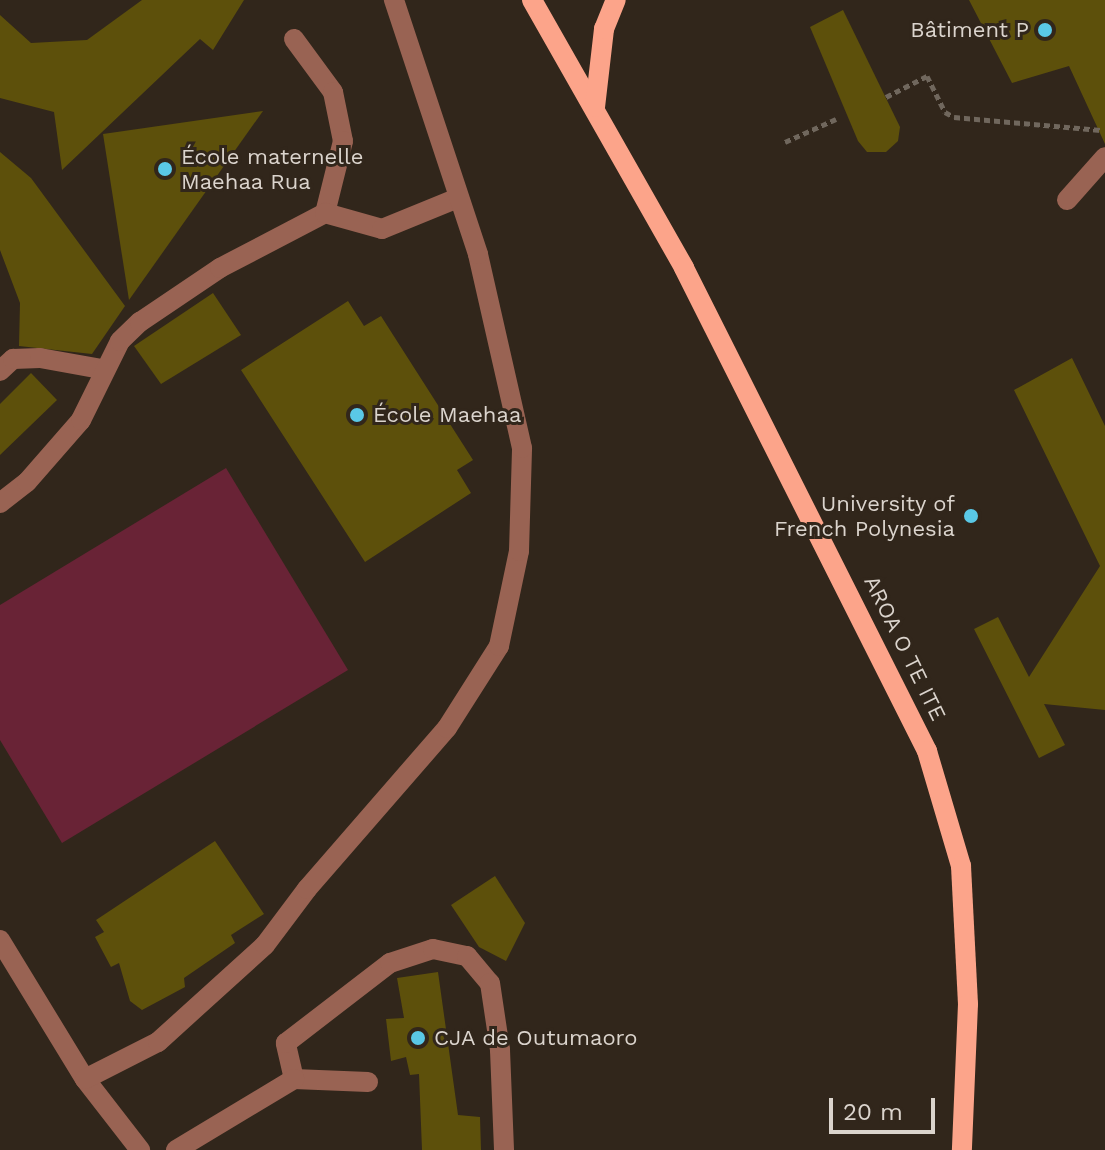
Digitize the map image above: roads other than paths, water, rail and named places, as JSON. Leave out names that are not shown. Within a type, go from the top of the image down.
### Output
[{"type":"main road","name":"AROA O TE ITE","points":[[532,0],[595,107],[774,440],[927,751],[961,866],[968,1004],[962,1150]]},
{"type":"main road","points":[[595,107],[604,29],[616,0]]},
{"type":"lane","points":[[85,1079],[158,1042],[212,998],[265,945],[337,852],[447,728],[489,667],[499,646],[519,551],[522,448],[478,254],[394,0]]},
{"type":"lane","points":[[294,39],[333,92],[343,141],[325,213]]},
{"type":"lane","points":[[1067,200],[1105,157]]},
{"type":"lane","points":[[2,499],[81,420],[102,369],[140,322],[282,231],[325,213],[382,229],[458,198]]},
{"type":"lane","points":[[0,371],[13,359],[40,358],[102,369]]},
{"type":"lane","points":[[0,940],[85,1079],[140,1150]]},
{"type":"lane","points":[[294,1079],[286,1043],[344,995],[390,963],[433,949],[467,956],[490,983],[500,1050],[504,1150]]},
{"type":"lane","points":[[176,1150],[294,1079],[368,1082]]},
{"type":"place","name":"Bâtiment P","points":[[1045,30]]},
{"type":"place","name":"École maternelle Maehaa Rua","points":[[165,169]]},
{"type":"place","name":"École Maehaa","points":[[357,415]]},
{"type":"place","name":"University of French Polynesia","points":[[971,516]]},
{"type":"place","name":"CJA de Outumaoro","points":[[418,1038]]}]
